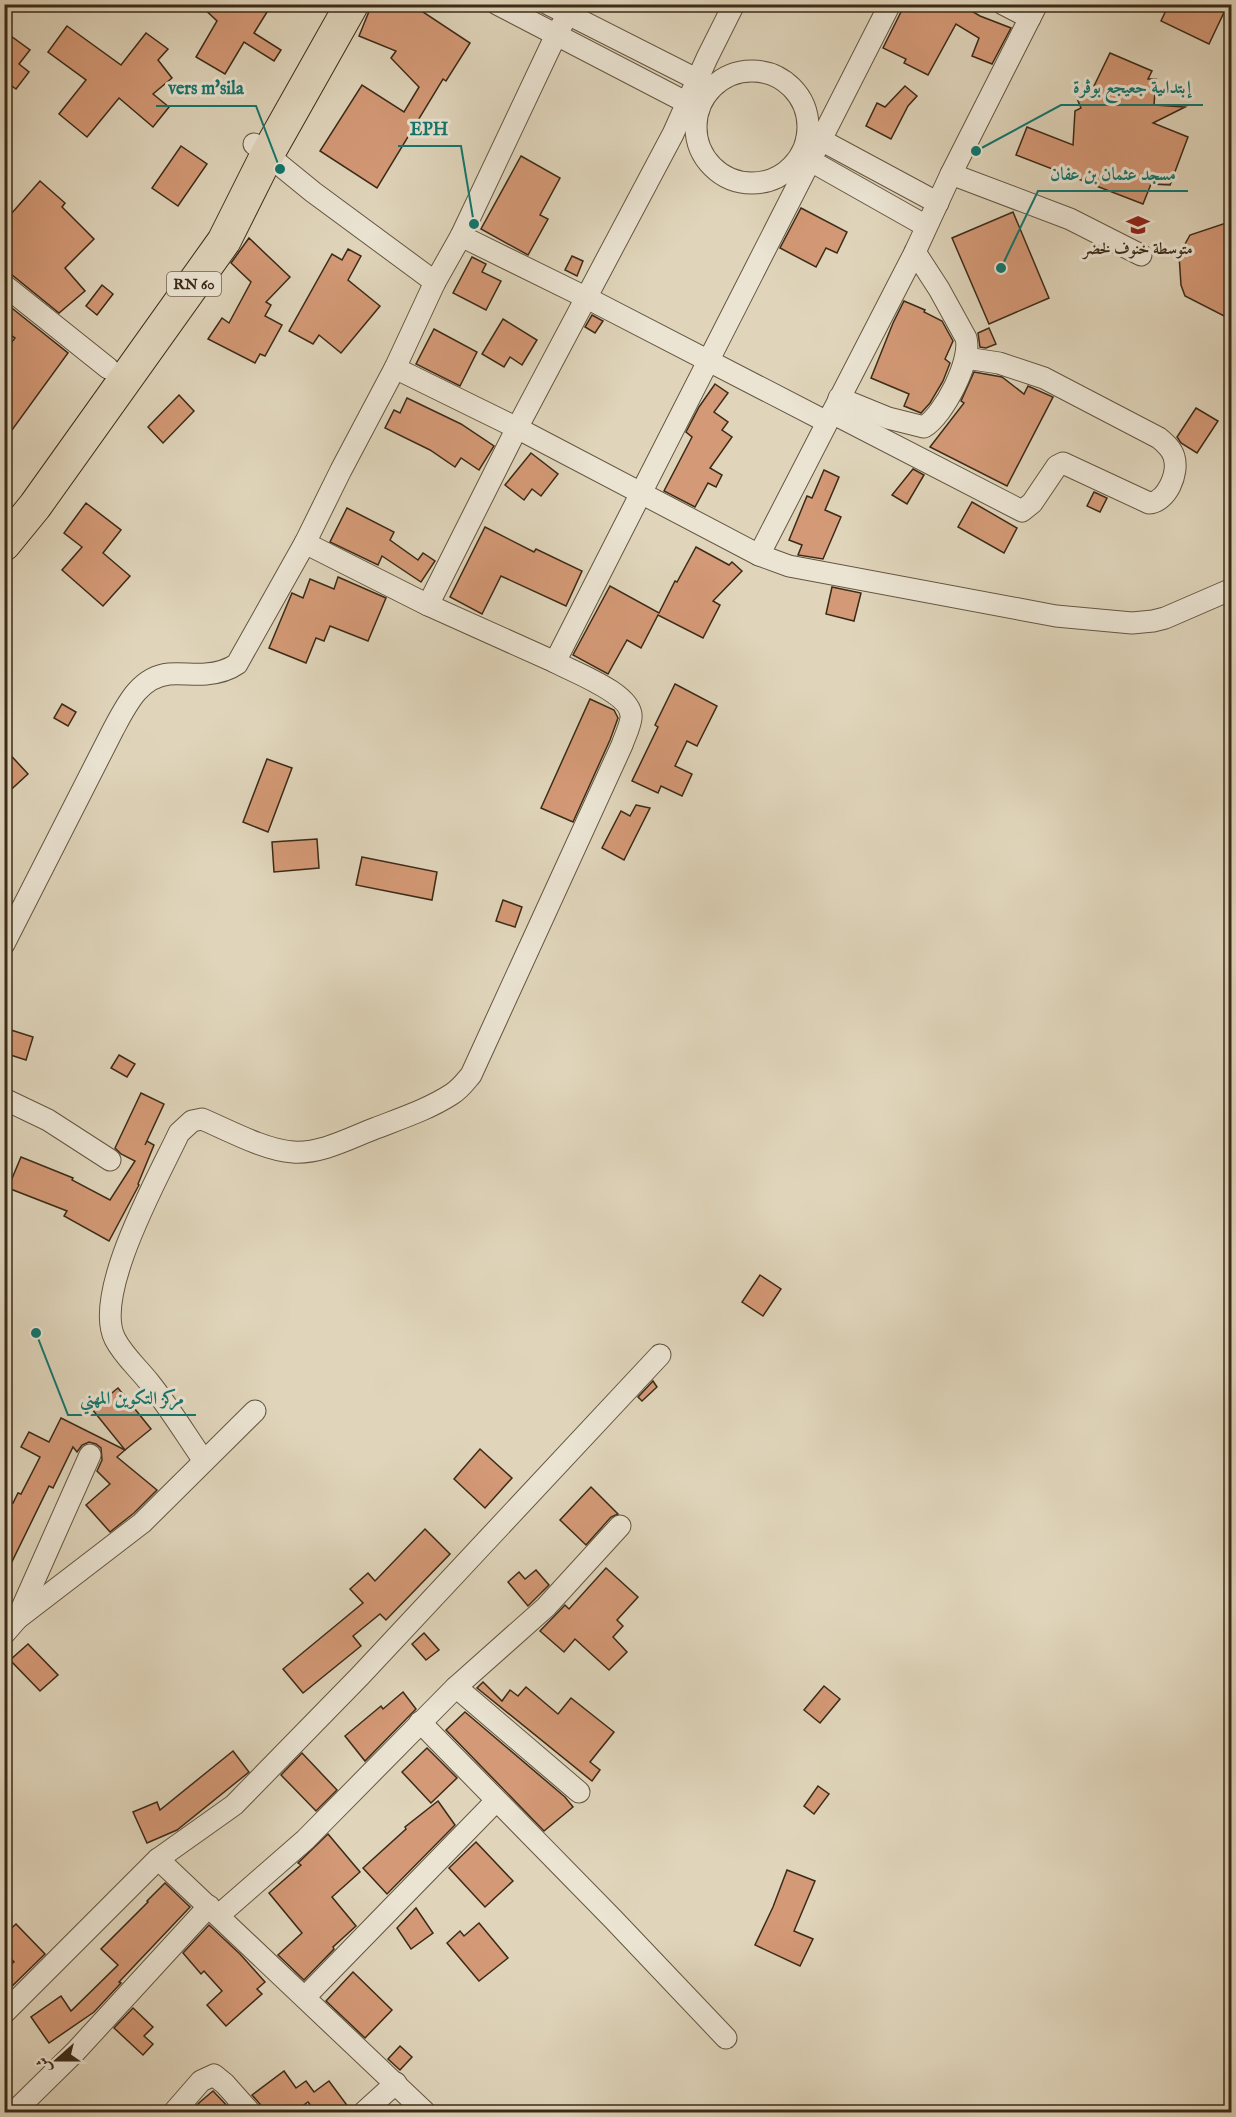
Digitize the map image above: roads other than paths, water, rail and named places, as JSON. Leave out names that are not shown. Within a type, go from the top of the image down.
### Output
[{"type":"main road","name":"RN 60","points":[[4,544],[35,506],[224,241],[260,150],[333,4]]},
{"type":"main road","name":"RN 60","points":[[4,512],[202,236],[260,150],[352,4]]},
{"type":"street","points":[[497,4],[693,106]]},
{"type":"street","points":[[548,4],[571,10],[705,82],[748,71],[763,72],[777,77],[789,85],[798,96],[805,109],[814,139],[938,203]]},
{"type":"street","points":[[428,605],[517,428],[673,134],[693,106],[705,82],[734,4]]},
{"type":"street","points":[[555,662],[788,202],[814,139],[890,4]]},
{"type":"street","points":[[759,555],[915,252],[951,174],[1034,11],[1003,4]]},
{"type":"street","points":[[4,944],[120,716],[132,698],[146,682],[155,677],[170,674],[221,673],[237,664],[305,543],[395,368],[435,282],[461,236],[556,35],[571,10]]},
{"type":"street","points":[[693,106],[698,141],[704,156],[714,169],[728,178],[743,183],[767,181],[805,159]]},
{"type":"street","points":[[260,150],[435,282]]},
{"type":"street","points":[[805,159],[926,226]]},
{"type":"street","points":[[951,174],[1060,216],[1141,255]]},
{"type":"street","points":[[461,236],[707,361],[833,411],[1022,511],[1032,503],[1057,466],[1063,463],[1149,502],[1156,501],[1164,495],[1175,473],[1175,463],[1171,450],[1159,438],[1044,378],[999,363],[966,358]]},
{"type":"street","points":[[833,411],[888,418],[924,427],[932,423],[945,404],[966,358],[968,345],[939,289],[915,252]]},
{"type":"street","points":[[4,285],[108,368]]},
{"type":"street","points":[[395,368],[517,428],[759,555],[789,566],[1056,616],[1132,623],[1165,618],[1232,589]]},
{"type":"street","points":[[204,1461],[150,1383],[123,1352],[111,1329],[110,1306],[114,1286],[134,1230],[179,1133],[192,1120],[202,1119],[267,1146],[291,1152],[306,1152],[323,1149],[422,1110],[464,1085],[471,1075],[516,979],[622,745],[631,718],[627,704],[617,694],[555,662],[428,605],[305,543]]},
{"type":"street","points":[[4,1099],[48,1120],[110,1160]]},
{"type":"street","points":[[4,2013],[158,1859],[234,1805],[360,1676],[660,1355]]},
{"type":"street","points":[[11,1627],[142,1523],[255,1411]]},
{"type":"street","points":[[11,1627],[90,1455]]},
{"type":"street","points":[[14,2112],[214,1911],[305,1840],[456,1686],[546,1607],[620,1526]]},
{"type":"street","points":[[456,1686],[579,1792]]},
{"type":"street","points":[[420,1722],[726,2038]]},
{"type":"street","points":[[305,1997],[496,1801]]},
{"type":"street","points":[[158,1859],[425,2112]]},
{"type":"street","points":[[174,2112],[201,2081],[214,2075],[250,2112]]},
{"type":"street","points":[[364,2112],[396,2083]]},
{"type":"place","name":"إبتداىية جعيجع بوڨرة","points":[[976,151]]},
{"type":"place","name":"vers m'sila","points":[[280,169]]},
{"type":"place","name":"EPH","points":[[474,224]]},
{"type":"place","name":"متوسطة خنوف لخضر","points":[[1138,225]]},
{"type":"place","name":"مسجد عثمان بن عفان","points":[[1001,268]]},
{"type":"place","name":"مركز التكوين المهني","points":[[36,1333]]}]
